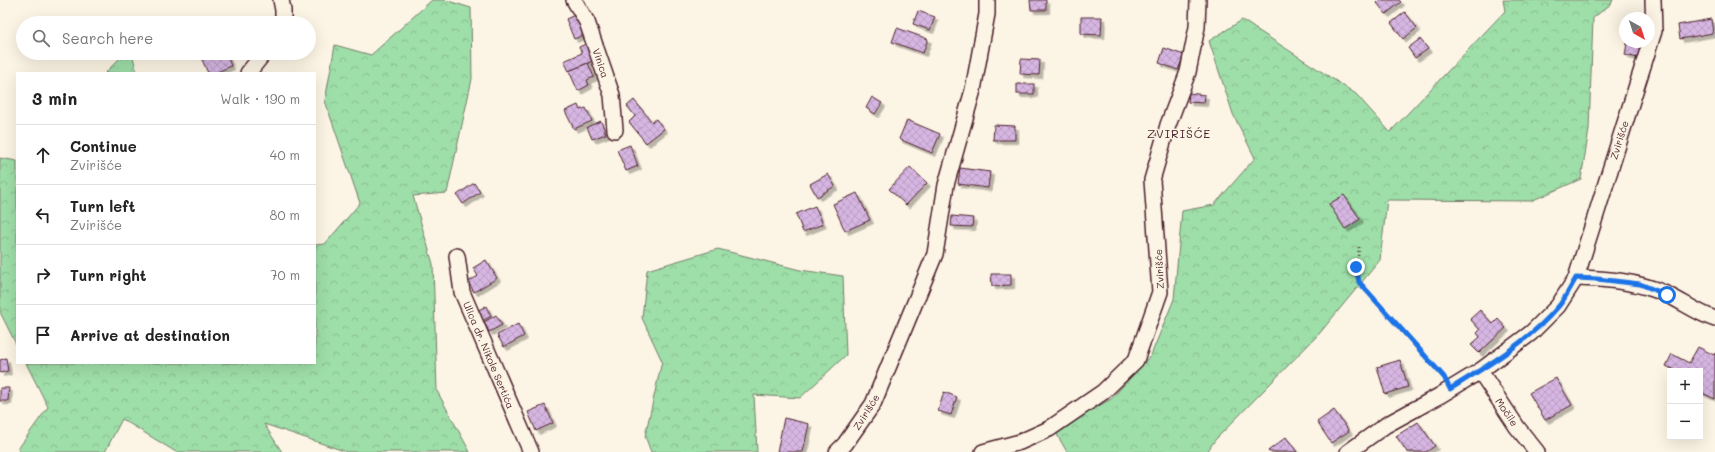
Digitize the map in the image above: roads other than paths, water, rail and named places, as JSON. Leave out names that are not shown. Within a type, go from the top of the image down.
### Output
[{"type":"street","points":[[281,0],[283,16]]},
{"type":"street","name":"Vinica","points":[[574,0],[587,22],[612,95],[615,130]]},
{"type":"street","name":"Zvirišće","points":[[837,452],[845,444],[873,404],[935,254],[946,185],[973,90],[987,14],[987,0]]},
{"type":"street","name":"Zvirišće","points":[[984,452],[1020,442],[1049,429],[1104,392],[1136,360],[1160,292],[1152,180],[1168,126],[1188,72],[1197,27],[1198,0]]},
{"type":"street","name":"Zvirišće","points":[[1348,452],[1386,425],[1480,371],[1530,334],[1558,306],[1576,278],[1654,31],[1654,0]]},
{"type":"street","points":[[249,72],[258,60]]},
{"type":"street","name":"Ulica dr. Nikole Sertića","points":[[457,256],[462,292],[531,452]]},
{"type":"street","points":[[1576,278],[1640,284],[1667,295],[1715,319]]},
{"type":"street","name":"Močile","points":[[1480,371],[1517,427],[1537,452]]},
{"type":"district","name":"ZVIRIŠĆE","points":[[1179,134]]}]
